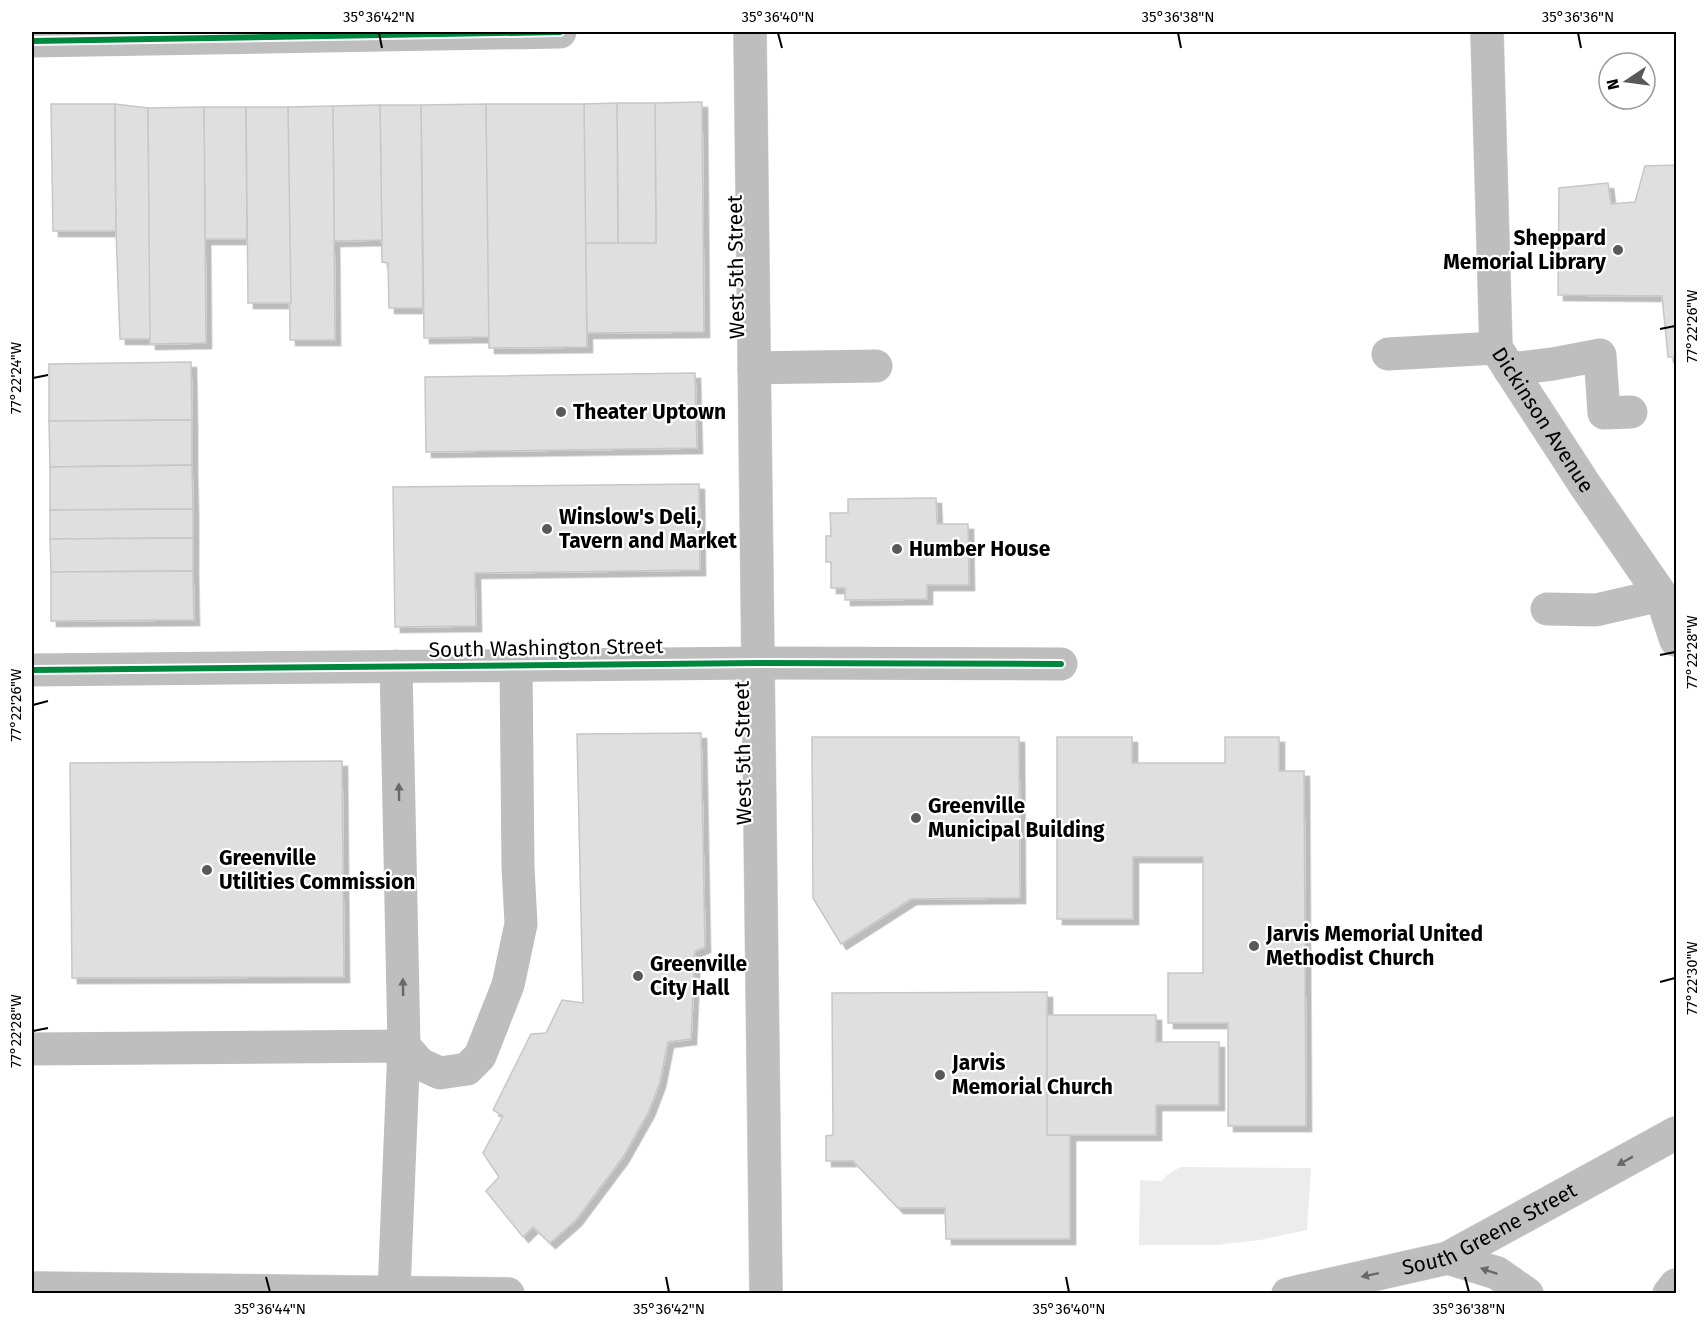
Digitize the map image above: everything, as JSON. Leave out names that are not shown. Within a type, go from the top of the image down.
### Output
[{"type":"main road","points":[[32,40],[560,32]]},
{"type":"main road","name":"West 5th Street","points":[[750,32],[766,1293]]},
{"type":"main road","name":"Dickinson Avenue","points":[[1487,32],[1502,359],[1585,485],[1662,582],[1677,639]]},
{"type":"main road","points":[[1388,354],[1502,359],[1553,364],[1600,355],[1604,413],[1631,412]]},
{"type":"main road","points":[[754,368],[876,366]]},
{"type":"main road","points":[[1547,609],[1596,610],[1662,582]]},
{"type":"main road","name":"South Washington Street","points":[[32,670],[758,663],[1062,664]]},
{"type":"main road","points":[[32,1049],[404,1046],[420,1064],[440,1073],[467,1069],[480,1056],[508,985],[521,924],[518,867],[516,665]]},
{"type":"main road","points":[[394,1292],[404,1046],[396,666]]},
{"type":"main road","name":"South Greene Street","points":[[1288,1293],[1448,1258],[1677,1133]]},
{"type":"main road","points":[[1448,1258],[1497,1273],[1527,1293]]},
{"type":"main road","points":[[1669,1293],[1677,1285]]},
{"type":"main road","points":[[32,1288],[508,1293]]},
{"type":"shaded area","points":[[1180,1167],[1311,1168],[1307,1230],[1260,1240],[1217,1245],[1139,1245],[1140,1180],[1161,1181]]},
{"type":"building","points":[[702,102],[704,332],[587,333],[585,243],[656,243],[655,103]]},
{"type":"building","points":[[617,103],[655,103],[656,243],[618,243]]},
{"type":"building","points":[[617,103],[618,243],[585,243],[584,104]]},
{"type":"building","points":[[51,104],[115,104],[116,231],[53,231]]},
{"type":"building","points":[[115,104],[148,108],[151,339],[120,339]]},
{"type":"building","points":[[486,104],[490,337],[424,338],[421,105]]},
{"type":"building","points":[[486,104],[584,104],[587,347],[489,348]]},
{"type":"building","points":[[380,105],[421,105],[423,308],[389,308],[388,263],[382,262]]},
{"type":"building","points":[[380,105],[382,240],[334,241],[333,106]]},
{"type":"building","points":[[333,106],[335,340],[290,340],[288,107]]},
{"type":"building","points":[[204,107],[246,107],[247,239],[205,239]]},
{"type":"building","points":[[204,107],[206,343],[150,344],[148,108]]},
{"type":"building","points":[[246,107],[288,107],[291,303],[248,303]]},
{"type":"building","name":"Sheppard Memorial Library","points":[[1676,165],[1676,357],[1668,357],[1662,296],[1558,295],[1559,188],[1608,183],[1611,204],[1635,202],[1645,166]]},
{"type":"building","points":[[191,362],[192,420],[49,421],[49,364]]},
{"type":"building","name":"Theater Uptown","points":[[695,373],[697,448],[426,452],[425,377]]},
{"type":"building","points":[[192,420],[192,465],[50,467],[49,421]]},
{"type":"building","points":[[192,465],[193,509],[50,510],[50,467]]},
{"type":"building","name":"Winslow's Deli, Tavern and Market","points":[[699,484],[700,570],[475,573],[476,626],[395,627],[393,487]]},
{"type":"building","name":"Humber House","points":[[936,498],[937,524],[968,524],[969,585],[927,585],[927,599],[845,600],[845,588],[831,588],[831,562],[826,562],[826,536],[831,536],[830,513],[848,513],[848,499]]},
{"type":"building","points":[[193,509],[193,538],[50,539],[50,510]]},
{"type":"building","points":[[193,538],[193,571],[51,572],[50,539]]},
{"type":"building","points":[[193,571],[194,620],[51,621],[51,572]]},
{"type":"building","name":"Greenville City Hall","points":[[701,733],[705,947],[695,951],[691,1039],[668,1042],[660,1082],[649,1111],[623,1157],[576,1220],[550,1243],[533,1227],[523,1237],[486,1191],[499,1177],[483,1153],[503,1116],[493,1110],[531,1034],[546,1033],[562,1000],[583,1003],[577,734]]},
{"type":"building","name":"Greenville Municipal Building","points":[[812,737],[1019,737],[1020,898],[911,899],[841,944],[813,898]]},
{"type":"building","name":"Jarvis Memorial United Methodist Church","points":[[1057,737],[1132,737],[1132,763],[1225,763],[1225,737],[1279,737],[1279,771],[1304,771],[1306,1126],[1228,1126],[1228,1023],[1168,1023],[1168,973],[1203,973],[1203,857],[1133,857],[1133,919],[1057,919]]},
{"type":"building","name":"Greenville Utilities Commission","points":[[342,761],[344,977],[72,978],[70,763]]},
{"type":"building","name":"Jarvis Memorial Church","points":[[1047,992],[1047,1135],[1070,1135],[1070,1239],[946,1239],[945,1208],[898,1208],[853,1161],[826,1161],[826,1136],[833,1135],[832,993]]},
{"type":"building","points":[[1047,1015],[1156,1015],[1156,1042],[1219,1042],[1219,1105],[1156,1105],[1156,1135],[1047,1135]]},
{"type":"cycle path","points":[[32,41],[560,32]]},
{"type":"cycle path","points":[[32,670],[758,663],[1061,664]]},
{"type":"place","name":"Sheppard Memorial Library","points":[[1618,250]]},
{"type":"place","name":"Theater Uptown","points":[[561,412]]},
{"type":"place","name":"Winslow's Deli, Tavern and Market","points":[[547,529]]},
{"type":"place","name":"Humber House","points":[[897,549]]},
{"type":"place","name":"Greenville Municipal Building","points":[[916,818]]},
{"type":"place","name":"Greenville Utilities Commission","points":[[207,870]]},
{"type":"place","name":"Jarvis Memorial United Methodist Church","points":[[1254,946]]},
{"type":"place","name":"Greenville City Hall","points":[[638,976]]},
{"type":"place","name":"Jarvis Memorial Church","points":[[940,1075]]}]
